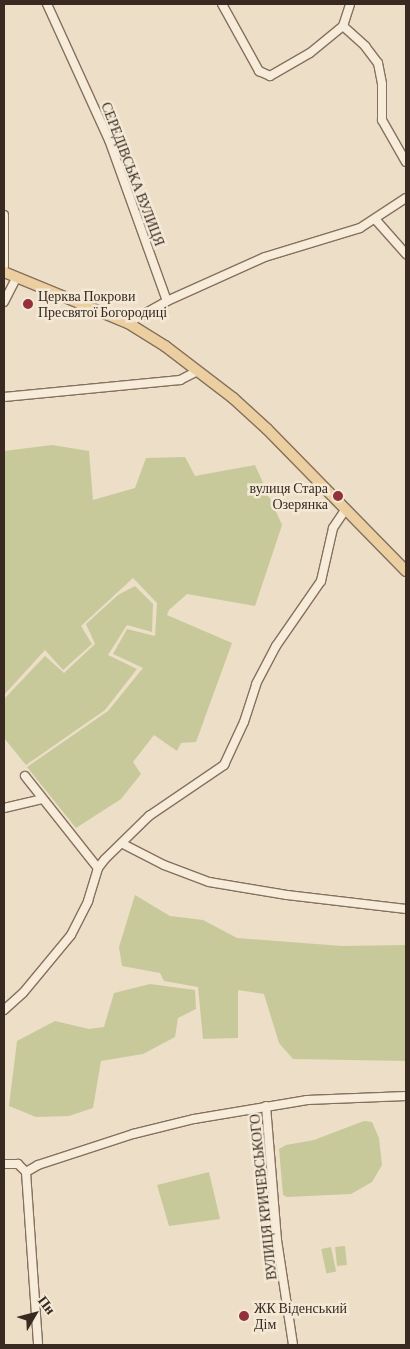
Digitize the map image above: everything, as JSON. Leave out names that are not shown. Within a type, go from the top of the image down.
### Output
[{"type":"main road","points":[[4,272],[128,323],[198,371],[267,428],[406,571]]},
{"type":"street","name":"СЕРЕДІВСЬКА ВУЛИЦЯ","points":[[47,4],[110,140],[167,301]]},
{"type":"street","points":[[222,4],[259,71],[266,76],[277,74],[310,53],[343,26],[350,4]]},
{"type":"street","points":[[343,26],[366,46],[378,63],[382,84],[382,120],[406,162]]},
{"type":"street","points":[[128,323],[167,301],[265,257],[360,228],[406,198]]},
{"type":"street","points":[[4,214],[4,266]]},
{"type":"street","points":[[375,219],[406,254]]},
{"type":"street","points":[[4,302],[16,278]]},
{"type":"street","points":[[4,397],[180,380],[198,371]]},
{"type":"street","points":[[4,1010],[23,993],[71,935],[88,901],[98,868],[149,816],[224,765],[244,722],[256,684],[276,646],[321,581],[333,528],[345,510]]},
{"type":"street","points":[[25,776],[98,868]]},
{"type":"street","points":[[4,808],[42,799]]},
{"type":"street","points":[[123,844],[164,865],[209,882],[287,895],[406,909]]},
{"type":"street","points":[[26,1172],[38,1165],[133,1134],[266,1106],[308,1100],[406,1096]]},
{"type":"street","name":"ВУЛИЦЯ КРИЧЕВСЬКОГО","points":[[266,1106],[277,1240],[293,1345]]},
{"type":"street","points":[[4,1164],[18,1164],[26,1172],[38,1345]]},
{"type":"green space","points":[[52,445],[89,451],[93,500],[135,488],[146,458],[185,457],[195,476],[255,465],[282,525],[255,606],[187,594],[169,610],[167,615],[232,643],[196,742],[181,743],[177,751],[154,735],[133,762],[141,774],[121,799],[76,828],[27,767],[108,711],[143,668],[113,654],[127,629],[155,636],[157,603],[133,578],[81,626],[92,644],[63,670],[45,650],[4,695],[4,451]]},
{"type":"green space","points":[[135,586],[153,604],[152,632],[127,625],[108,655],[137,669],[105,710],[26,765],[4,738],[4,699],[45,656],[64,673],[95,644],[86,624],[118,595]]},
{"type":"green space","points":[[135,895],[170,916],[203,920],[237,938],[342,946],[406,945],[406,1061],[293,1059],[279,1043],[264,994],[238,990],[238,1038],[203,1039],[198,987],[164,981],[160,973],[122,966],[119,947]]},
{"type":"green space","points":[[150,984],[195,990],[196,1009],[178,1018],[175,1037],[143,1054],[101,1061],[93,1108],[69,1116],[36,1117],[9,1106],[17,1041],[55,1021],[89,1029],[104,1027],[114,993]]},
{"type":"green space","points":[[364,1121],[372,1122],[379,1138],[382,1165],[372,1182],[351,1194],[287,1197],[283,1195],[279,1149],[286,1145],[314,1140]]},
{"type":"green space","points":[[209,1172],[220,1219],[169,1226],[157,1185]]},
{"type":"green space","points":[[345,1246],[347,1265],[337,1266],[335,1247]]},
{"type":"green space","points":[[331,1247],[336,1271],[326,1274],[321,1249]]},
{"type":"place","name":"Церква Покрови Пресвятої Богородиці","points":[[28,304]]},
{"type":"place","name":"вулиця Стара Озерянка","points":[[338,496]]},
{"type":"place","name":"ЖК Віденський Дім","points":[[244,1316]]}]
